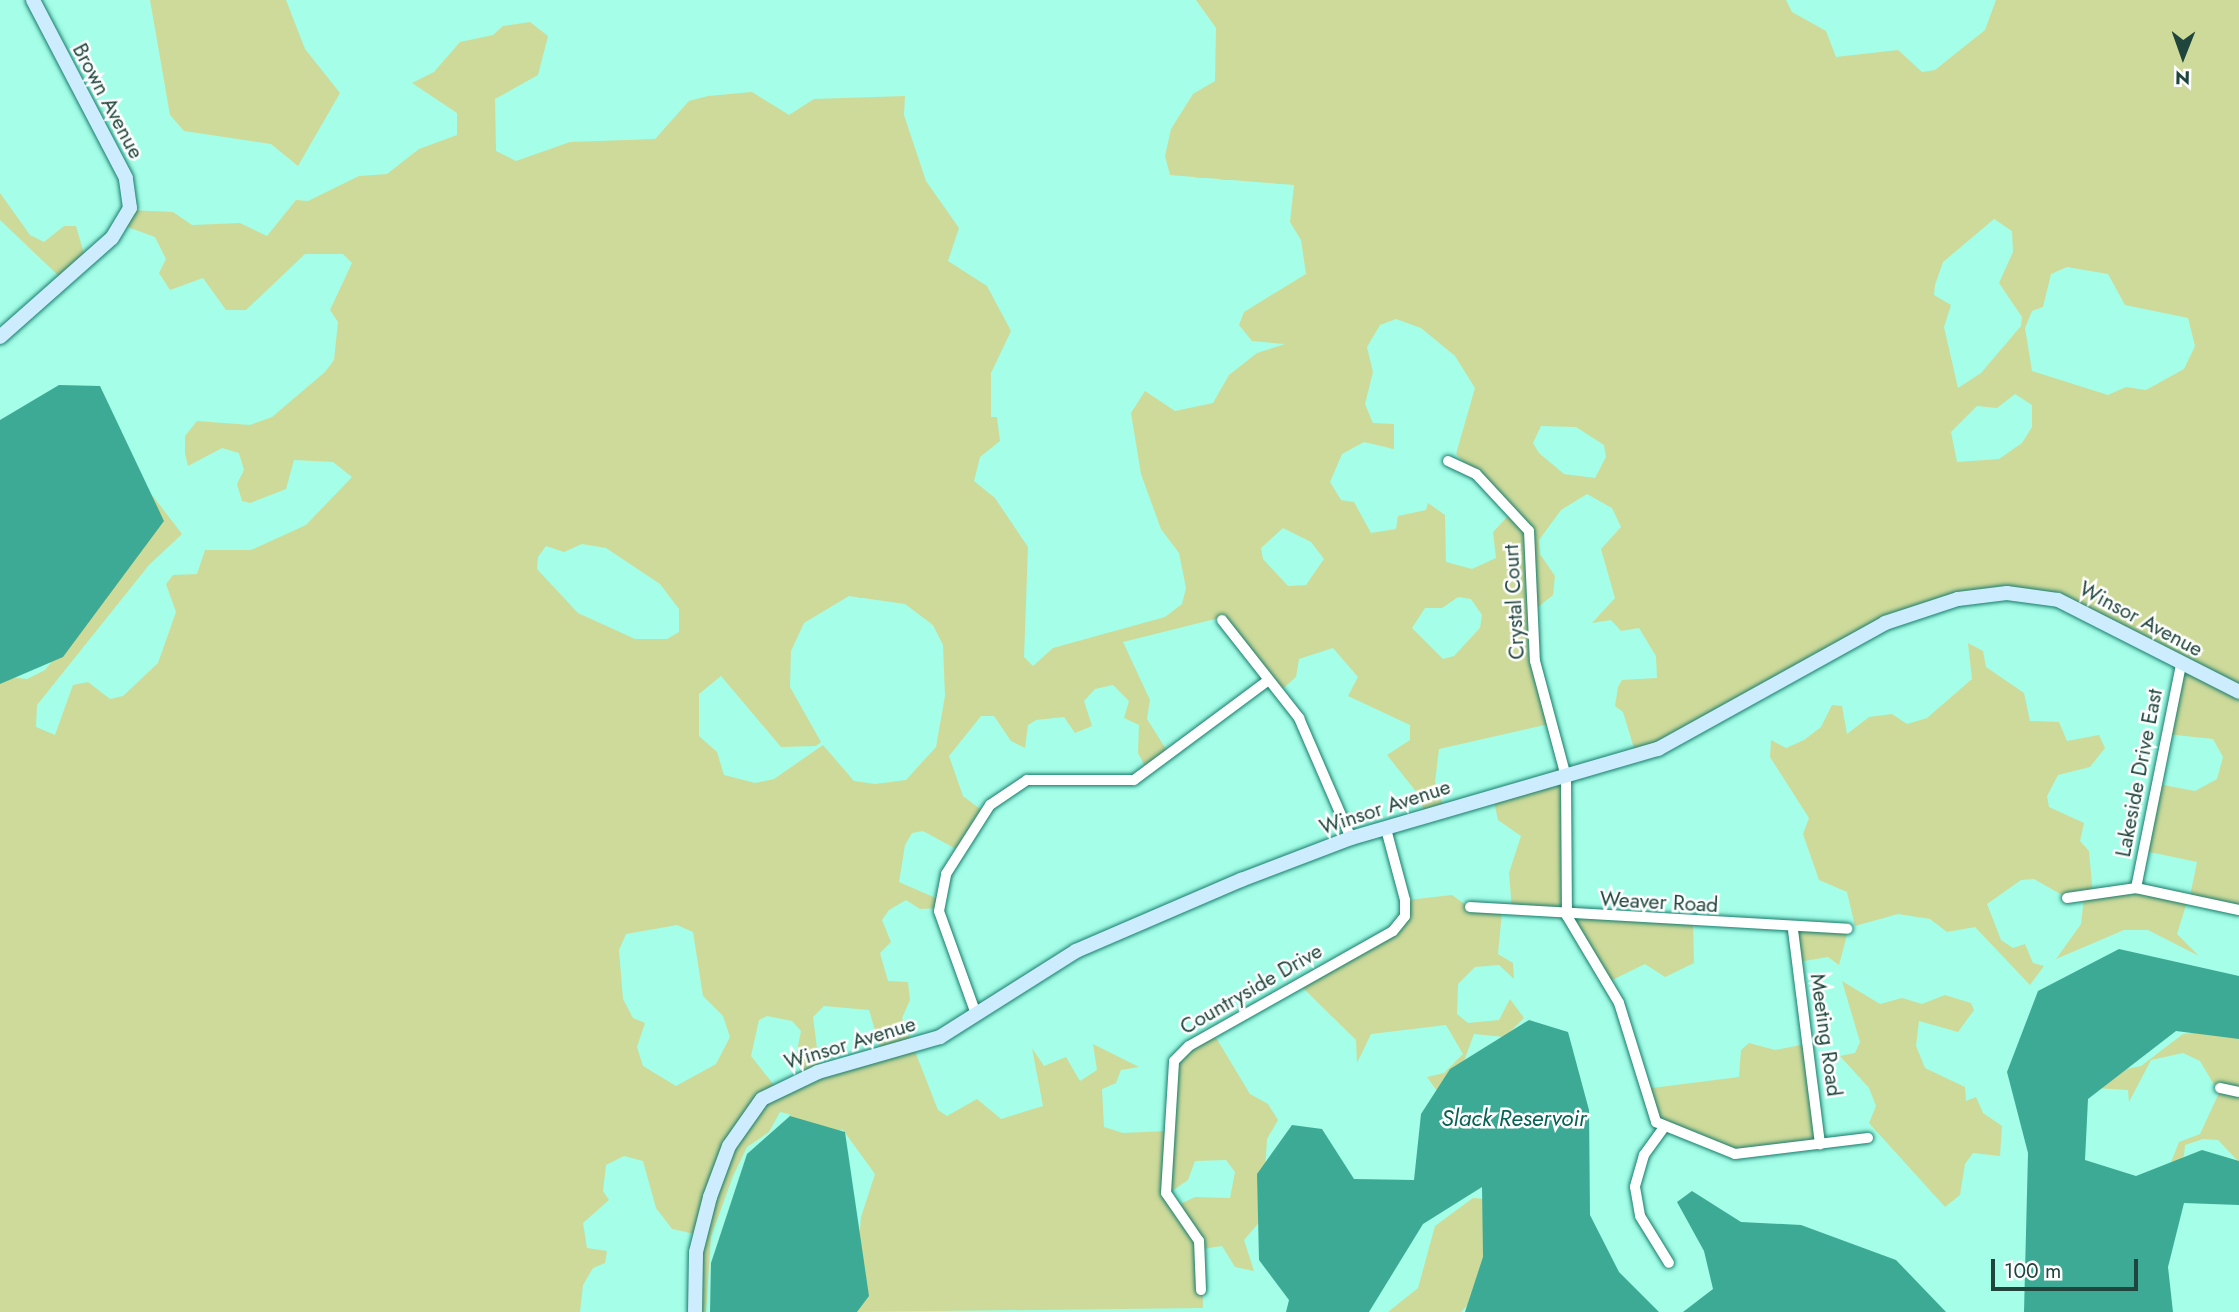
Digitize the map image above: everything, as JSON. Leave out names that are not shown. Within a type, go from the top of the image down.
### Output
[{"type":"street","name":"Brown Avenue","points":[[0,337],[122,229],[130,208],[126,178],[33,0]]},
{"type":"street","name":"Crystal Court","points":[[1448,461],[1476,474],[1529,531],[1535,661],[1566,777],[1567,916]]},
{"type":"street","name":"Winsor Avenue","points":[[695,1312],[698,1240],[716,1176],[746,1116],[762,1098],[818,1072],[940,1037],[1076,951],[1351,838],[1566,777],[1695,733],[1885,623],[1958,599],[2007,593],[2058,600],[2181,665],[2239,692]]},
{"type":"street","points":[[1223,620],[1266,682],[1299,718],[1351,838]]},
{"type":"street","name":"Lakeside Drive East","points":[[2136,888],[2181,665]]},
{"type":"street","points":[[976,1014],[939,911],[946,874],[990,805],[1027,780],[1134,780],[1266,682]]},
{"type":"street","name":"Countryside Drive","points":[[1201,1290],[1199,1241],[1166,1193],[1174,1060],[1189,1046],[1393,931],[1405,916],[1405,900],[1386,829]]},
{"type":"street","points":[[2067,898],[2136,888],[2239,909]]},
{"type":"street","name":"Weaver Road","points":[[1470,907],[1793,930],[1847,929]]},
{"type":"street","points":[[1567,916],[1619,1003],[1647,1104],[1665,1126],[1735,1154],[1868,1138]]},
{"type":"street","name":"Meeting Road","points":[[1793,930],[1820,1144]]},
{"type":"street","points":[[2220,1088],[2239,1092]]},
{"type":"street","points":[[1665,1126],[1644,1155],[1635,1188],[1640,1216],[1668,1263]]},
{"type":"shaded area","points":[[150,0],[286,0],[305,49],[340,93],[298,166],[271,144],[184,131],[170,115]]},
{"type":"shaded area","points":[[1196,0],[1786,0],[1792,12],[1826,31],[1836,57],[1898,50],[1922,72],[1935,70],[1985,30],[1996,0],[2239,0],[2239,911],[2187,902],[2177,934],[2199,956],[2148,930],[2124,930],[2056,959],[2081,924],[2084,898],[2069,899],[2034,879],[2021,880],[1987,904],[2001,940],[2013,948],[2025,944],[2033,963],[2044,966],[2030,985],[1975,927],[1947,932],[1930,919],[1898,914],[1855,926],[1847,892],[1819,880],[1803,834],[1809,818],[1770,757],[1771,740],[1786,748],[1804,740],[1821,727],[1832,705],[1842,706],[1847,734],[1869,717],[1892,714],[1907,724],[1927,718],[1972,679],[1968,643],[1983,651],[1986,667],[2024,693],[2030,721],[2059,722],[2067,741],[2099,735],[2105,748],[2090,767],[2058,775],[2047,796],[2049,807],[2084,823],[2080,841],[2089,851],[2093,895],[2135,889],[2189,901],[2197,862],[2145,851],[2158,784],[2195,791],[2217,779],[2223,757],[2213,739],[2166,734],[2181,669],[2038,596],[1925,609],[1636,755],[1623,712],[1615,706],[1618,687],[1622,680],[1657,678],[1656,656],[1639,628],[1621,631],[1611,620],[1592,623],[1615,598],[1601,549],[1621,527],[1612,508],[1587,494],[1561,510],[1539,540],[1540,554],[1555,576],[1553,595],[1533,611],[1549,724],[1439,749],[1435,782],[1445,810],[1426,817],[1418,794],[1387,755],[1410,740],[1410,725],[1348,696],[1358,677],[1333,648],[1299,659],[1296,677],[1277,694],[1219,618],[1123,642],[1150,700],[1147,719],[1171,757],[1148,772],[1138,753],[1139,725],[1124,718],[1129,701],[1113,685],[1095,689],[1084,701],[1092,726],[1075,733],[1064,717],[1036,720],[1028,725],[1025,748],[1011,741],[994,716],[981,716],[949,756],[963,796],[984,812],[958,850],[923,831],[912,833],[905,845],[899,882],[938,899],[939,908],[920,909],[906,900],[889,910],[882,920],[891,942],[880,953],[888,981],[908,982],[910,1000],[902,1018],[938,1110],[947,1116],[977,1099],[1001,1119],[1043,1106],[1032,1048],[1044,1066],[1066,1057],[1080,1081],[1097,1070],[1093,1044],[1139,1067],[1121,1070],[1116,1083],[1102,1089],[1104,1127],[1123,1133],[1166,1131],[1173,1068],[1183,1053],[1215,1036],[1250,1094],[1268,1104],[1278,1120],[1267,1139],[1262,1219],[1244,1240],[1254,1271],[1235,1267],[1222,1246],[1202,1249],[1203,1308],[853,1312],[861,1217],[875,1174],[843,1130],[793,1133],[789,1114],[780,1112],[769,1132],[747,1147],[733,1176],[711,1237],[706,1312],[693,1312],[699,1235],[672,1229],[656,1208],[643,1161],[624,1156],[606,1165],[603,1191],[609,1200],[583,1223],[587,1248],[607,1251],[605,1263],[593,1268],[583,1285],[580,1312],[0,1312],[0,667],[9,677],[27,679],[45,670],[157,525],[152,495],[182,534],[149,565],[37,705],[36,727],[55,735],[73,685],[88,682],[110,699],[123,696],[158,663],[176,612],[166,584],[173,575],[197,574],[205,550],[251,550],[306,525],[352,477],[333,462],[294,460],[286,489],[250,503],[242,501],[237,484],[244,470],[239,453],[222,448],[188,466],[185,436],[197,421],[250,425],[272,417],[325,372],[334,360],[338,322],[330,310],[352,263],[343,254],[305,254],[246,310],[226,310],[203,278],[170,290],[159,273],[166,259],[155,237],[122,225],[129,210],[173,212],[192,225],[240,223],[267,236],[296,200],[308,201],[359,176],[387,174],[419,149],[457,135],[457,113],[412,83],[434,72],[460,42],[493,35],[503,26],[530,22],[548,36],[538,75],[495,99],[496,151],[516,161],[570,142],[655,139],[689,101],[708,96],[752,92],[789,115],[814,99],[905,96],[904,115],[926,181],[959,228],[948,261],[987,286],[1011,331],[991,373],[991,417],[997,417],[1000,441],[980,457],[974,481],[995,498],[1028,547],[1024,657],[1033,666],[1053,648],[1165,617],[1182,604],[1186,588],[1179,553],[1161,529],[1141,474],[1131,413],[1145,391],[1175,411],[1213,403],[1229,375],[1257,353],[1285,344],[1252,341],[1239,325],[1244,312],[1306,274],[1301,240],[1290,222],[1294,185],[1170,175],[1165,156],[1171,129],[1193,94],[1215,81],[1216,28]],"holes":[[[1994,219],[2012,231],[2013,252],[1999,283],[2022,317],[2021,326],[1981,373],[1958,388],[1944,327],[1951,305],[1934,295],[1943,262]],[[2067,267],[2108,274],[2125,305],[2188,318],[2195,346],[2184,369],[2146,390],[2126,387],[2108,395],[2032,371],[2025,328],[2032,311],[2043,307],[2051,274]],[[1396,319],[1421,328],[1455,356],[1475,388],[1456,454],[1511,513],[1493,532],[1496,558],[1472,569],[1446,562],[1445,515],[1428,503],[1426,510],[1398,516],[1396,529],[1371,533],[1354,502],[1341,500],[1330,482],[1342,454],[1364,442],[1394,449],[1394,424],[1373,423],[1365,404],[1373,372],[1367,347],[1380,325]],[[2015,394],[2032,405],[2032,427],[2022,443],[1999,459],[1957,462],[1951,432],[1977,406],[1997,408]],[[1541,426],[1576,427],[1604,445],[1606,457],[1595,478],[1564,474],[1539,453],[1533,443]],[[1283,528],[1311,542],[1324,559],[1306,585],[1288,586],[1263,559],[1261,548]],[[582,544],[606,548],[660,584],[679,609],[679,632],[667,639],[635,639],[578,613],[537,569],[538,557],[546,546],[564,552]],[[849,596],[905,604],[933,625],[943,645],[945,696],[936,747],[906,780],[875,784],[854,781],[823,745],[774,779],[755,783],[724,775],[717,752],[699,736],[699,694],[721,676],[781,747],[816,746],[821,742],[790,687],[791,651],[804,623]],[[1458,597],[1471,599],[1482,615],[1480,628],[1454,656],[1443,659],[1412,628],[1425,608],[1442,608]],[[677,925],[693,932],[703,996],[723,1016],[730,1037],[716,1064],[676,1086],[643,1066],[637,1047],[645,1023],[633,1018],[623,999],[619,950],[626,934]],[[824,1006],[869,1010],[883,1057],[820,1072],[813,1017]],[[767,1016],[792,1021],[801,1031],[796,1056],[806,1077],[777,1089],[751,1056],[759,1020]],[[1226,1160],[1235,1172],[1230,1198],[1195,1197],[1174,1207],[1169,1193],[1188,1180],[1195,1161]]]},
{"type":"shaded area","points":[[0,193],[30,235],[44,242],[64,226],[76,226],[85,257],[64,281],[0,220]]},
{"type":"shaded area","points":[[1561,778],[1567,916],[1512,910],[1509,873],[1521,836],[1498,820],[1493,797]]},
{"type":"shaded area","points":[[1452,895],[1470,908],[1502,912],[1498,954],[1513,963],[1514,979],[1499,965],[1475,967],[1458,984],[1457,1014],[1468,1023],[1499,1020],[1510,999],[1524,1018],[1505,1037],[1474,1034],[1457,1080],[1437,1091],[1427,1077],[1444,1073],[1463,1054],[1446,1025],[1371,1034],[1357,1063],[1356,1040],[1300,985],[1392,933],[1407,900]]},
{"type":"shaded area","points":[[1571,918],[1693,925],[1694,963],[1665,977],[1645,964],[1608,982]]},
{"type":"shaded area","points":[[1797,931],[1848,931],[1839,965],[1828,957],[1798,962]]},
{"type":"shaded area","points":[[1842,981],[1880,1004],[1902,998],[1922,1004],[1945,995],[1971,1003],[1974,1010],[1958,1032],[1919,1021],[1916,1046],[1925,1068],[1965,1087],[1966,1101],[1976,1097],[1983,1113],[2002,1126],[2000,1156],[1973,1153],[1965,1164],[1960,1195],[1945,1207],[1869,1123],[1876,1106],[1869,1088],[1840,1056],[1855,1053],[1860,1042]]},
{"type":"shaded area","points":[[2239,1026],[2239,1162],[2218,1140],[2203,1139],[2185,1145],[2184,1156],[2168,1170],[2179,1142],[2200,1134],[2219,1093],[2200,1061],[2183,1053],[2151,1060],[2129,1102],[2128,1090],[2095,1088],[2102,1074],[2141,1066],[2183,1034]]},
{"type":"shaded area","points":[[1749,1043],[1775,1050],[1806,1044],[1816,1146],[1733,1154],[1660,1125],[1644,1089],[1739,1077],[1741,1050]]},
{"type":"shaded area","points":[[1473,1198],[1487,1199],[1492,1280],[1461,1312],[1388,1312],[1418,1288],[1435,1226]]},
{"type":"water","points":[[59,385],[100,386],[164,521],[63,657],[0,684],[0,420]]},
{"type":"water","points":[[2119,949],[2239,976],[2239,1039],[2176,1031],[2088,1099],[2085,1160],[2136,1176],[2202,1150],[2239,1161],[2239,1205],[2184,1203],[2168,1267],[2173,1312],[2024,1312],[2028,1153],[2007,1072],[2038,991]]},
{"type":"water","name":"Slack Reservoir","points":[[1529,1020],[1568,1032],[1589,1110],[1590,1215],[1619,1272],[1659,1312],[1465,1312],[1483,1257],[1482,1187],[1423,1224],[1369,1312],[1286,1312],[1289,1300],[1259,1260],[1257,1174],[1292,1125],[1322,1129],[1354,1179],[1414,1180],[1421,1114],[1450,1069]]},
{"type":"water","points":[[790,1116],[845,1132],[869,1296],[857,1312],[710,1312],[711,1263],[747,1154]]},
{"type":"water","points":[[1692,1191],[1741,1222],[1801,1225],[1896,1260],[1946,1312],[1683,1312],[1713,1289],[1704,1251],[1677,1202]]}]
